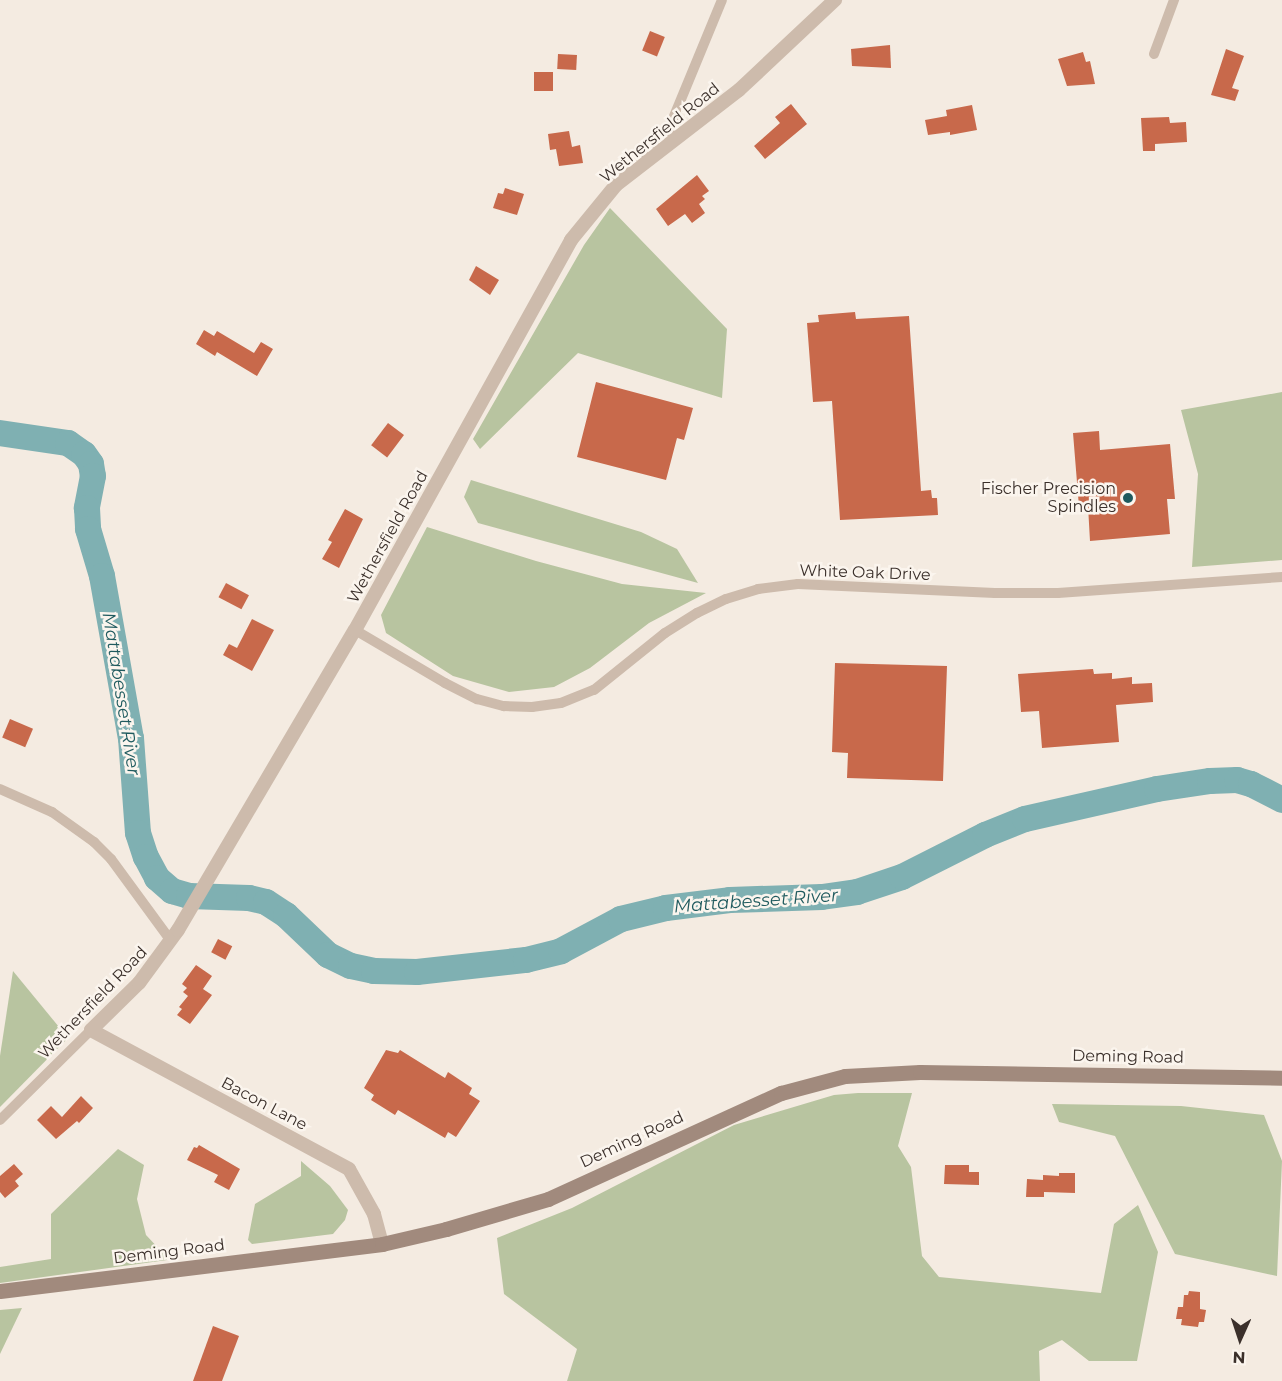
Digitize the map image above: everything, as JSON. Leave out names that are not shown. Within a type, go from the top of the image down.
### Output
[{"type":"main road","name":"Deming Road","points":[[0,1291],[382,1244],[446,1229],[548,1198],[781,1093],[845,1076],[920,1072],[1282,1078]]},
{"type":"street","points":[[669,142],[670,126],[722,0]]},
{"type":"street","name":"Wethersfield Road","points":[[0,1119],[139,983],[171,941],[355,630],[571,240],[616,185],[739,90],[835,0]]},
{"type":"street","points":[[1154,54],[1174,0]]},
{"type":"street","name":"White Oak Drive","points":[[355,630],[445,683],[477,699],[504,706],[532,707],[561,703],[594,690],[665,633],[697,613],[726,599],[758,589],[798,584],[1058,593],[1282,577]]},
{"type":"street","points":[[0,789],[52,812],[94,842],[111,859],[171,941]]},
{"type":"street","name":"Bacon Lane","points":[[91,1030],[349,1169],[375,1214],[382,1244]]},
{"type":"green space","points":[[610,208],[727,329],[722,398],[578,353],[480,449],[473,439],[584,245]]},
{"type":"green space","points":[[1282,392],[1282,560],[1192,567],[1198,474],[1181,410]]},
{"type":"green space","points":[[471,480],[641,532],[677,549],[698,583],[478,523],[464,497]]},
{"type":"green space","points":[[427,527],[536,561],[622,584],[706,593],[649,623],[590,668],[554,687],[509,692],[453,676],[386,633],[381,615]]},
{"type":"green space","points":[[13,971],[68,1038],[0,1107],[0,1056]]},
{"type":"green space","points":[[912,1093],[898,1146],[911,1167],[922,1256],[939,1277],[1101,1293],[1114,1224],[1138,1205],[1158,1252],[1137,1361],[1089,1361],[1062,1340],[1039,1351],[1040,1381],[567,1381],[577,1349],[504,1294],[497,1238],[572,1208],[734,1125],[834,1095]]},
{"type":"green space","points":[[1052,1104],[1181,1106],[1264,1115],[1282,1161],[1277,1276],[1175,1254],[1115,1136],[1059,1122]]},
{"type":"green space","points":[[118,1149],[144,1165],[137,1199],[146,1235],[162,1252],[167,1251],[167,1260],[0,1283],[0,1267],[51,1259],[51,1214]]},
{"type":"green space","points":[[301,1161],[330,1186],[348,1210],[345,1220],[333,1234],[252,1244],[248,1240],[255,1204],[301,1176]]},
{"type":"green space","points":[[22,1308],[0,1354],[0,1310]]},
{"type":"building","points":[[650,31],[665,37],[657,56],[642,50]]},
{"type":"building","points":[[890,45],[891,68],[852,66],[851,49]]},
{"type":"building","points":[[1226,49],[1244,56],[1232,88],[1239,90],[1235,101],[1211,95]]},
{"type":"building","points":[[1083,52],[1086,62],[1090,61],[1095,84],[1067,86],[1058,59]]},
{"type":"building","points":[[558,54],[577,55],[576,70],[557,69]]},
{"type":"building","points":[[534,72],[553,72],[553,91],[534,91]]},
{"type":"building","points":[[791,104],[807,124],[765,159],[754,146],[780,123],[775,117]]},
{"type":"building","points":[[972,105],[977,130],[950,135],[950,132],[928,135],[925,120],[947,116],[946,110]]},
{"type":"building","points":[[1169,117],[1170,123],[1186,122],[1187,142],[1155,144],[1155,151],[1143,151],[1141,118]]},
{"type":"building","points":[[569,131],[572,147],[580,145],[583,163],[559,166],[556,149],[550,150],[548,134]]},
{"type":"building","points":[[697,175],[709,191],[702,196],[705,199],[699,204],[705,213],[692,223],[685,214],[668,226],[656,209]]},
{"type":"building","points":[[505,188],[524,194],[517,215],[493,208],[498,193],[503,194]]},
{"type":"building","points":[[476,266],[499,280],[490,295],[469,280]]},
{"type":"building","points":[[855,312],[856,319],[909,316],[921,491],[931,490],[932,498],[937,498],[938,515],[840,520],[832,401],[813,402],[807,323],[819,322],[818,315]]},
{"type":"building","points":[[204,330],[214,336],[217,331],[254,353],[261,342],[273,349],[257,376],[217,352],[215,356],[196,344]]},
{"type":"building","points":[[596,382],[693,408],[684,440],[677,438],[666,480],[577,457]]},
{"type":"building","points":[[388,423],[404,435],[387,457],[371,445]]},
{"type":"building","points":[[1099,431],[1100,450],[1170,444],[1175,499],[1167,499],[1170,534],[1090,541],[1088,506],[1079,507],[1073,433]]},
{"type":"building","points":[[345,509],[363,519],[339,568],[322,559],[332,542],[328,540]]},
{"type":"building","points":[[226,583],[249,595],[241,609],[218,597]]},
{"type":"building","points":[[252,619],[274,630],[252,671],[223,655],[229,644],[237,648]]},
{"type":"building","points":[[835,663],[947,666],[943,781],[847,778],[848,753],[832,752]]},
{"type":"building","points":[[1093,669],[1094,674],[1112,673],[1112,679],[1132,677],[1132,684],[1152,683],[1153,702],[1116,705],[1119,742],[1042,748],[1039,711],[1021,712],[1018,674]]},
{"type":"building","points":[[10,719],[33,729],[25,747],[2,737]]},
{"type":"building","points":[[218,939],[232,946],[225,960],[211,952]]},
{"type":"building","points":[[196,965],[212,976],[203,989],[212,995],[190,1024],[177,1015],[182,1009],[179,1007],[188,996],[183,992],[187,988],[182,984]]},
{"type":"building","points":[[386,1050],[398,1053],[400,1050],[445,1078],[448,1072],[472,1088],[469,1094],[480,1101],[456,1137],[448,1132],[445,1138],[398,1110],[395,1115],[371,1100],[374,1095],[364,1088]]},
{"type":"building","points":[[81,1096],[93,1108],[79,1123],[77,1121],[56,1139],[37,1120],[51,1106],[62,1117]]},
{"type":"building","points":[[199,1145],[240,1169],[229,1190],[214,1182],[218,1175],[187,1160],[194,1147],[197,1148]]},
{"type":"building","points":[[14,1164],[23,1174],[15,1181],[19,1186],[5,1198],[0,1192],[0,1176]]},
{"type":"building","points":[[945,1165],[969,1165],[969,1172],[979,1172],[979,1185],[944,1184]]},
{"type":"building","points":[[1059,1173],[1075,1173],[1075,1193],[1044,1192],[1044,1197],[1026,1197],[1027,1179],[1043,1180],[1043,1175],[1059,1176]]},
{"type":"building","points":[[1189,1291],[1200,1292],[1200,1309],[1206,1310],[1204,1322],[1199,1322],[1198,1327],[1181,1325],[1182,1319],[1176,1319],[1178,1307],[1183,1307],[1184,1295],[1188,1295]]},
{"type":"building","points":[[213,1326],[239,1336],[222,1381],[193,1381]]},
{"type":"waterway","name":"Mattabesset River","points":[[0,433],[68,443],[84,454],[91,464],[93,476],[87,508],[88,529],[102,576],[131,738],[138,833],[146,857],[157,878],[172,891],[189,896],[249,898],[266,902],[286,915],[328,955],[351,966],[374,971],[417,972],[526,960],[561,951],[621,919],[666,908],[730,900],[822,897],[857,892],[902,877],[985,835],[1025,819],[1157,789],[1210,781],[1237,780],[1251,784],[1282,800]]},
{"type":"place","name":"Fischer Precision Spindles","points":[[1128,498]]}]
